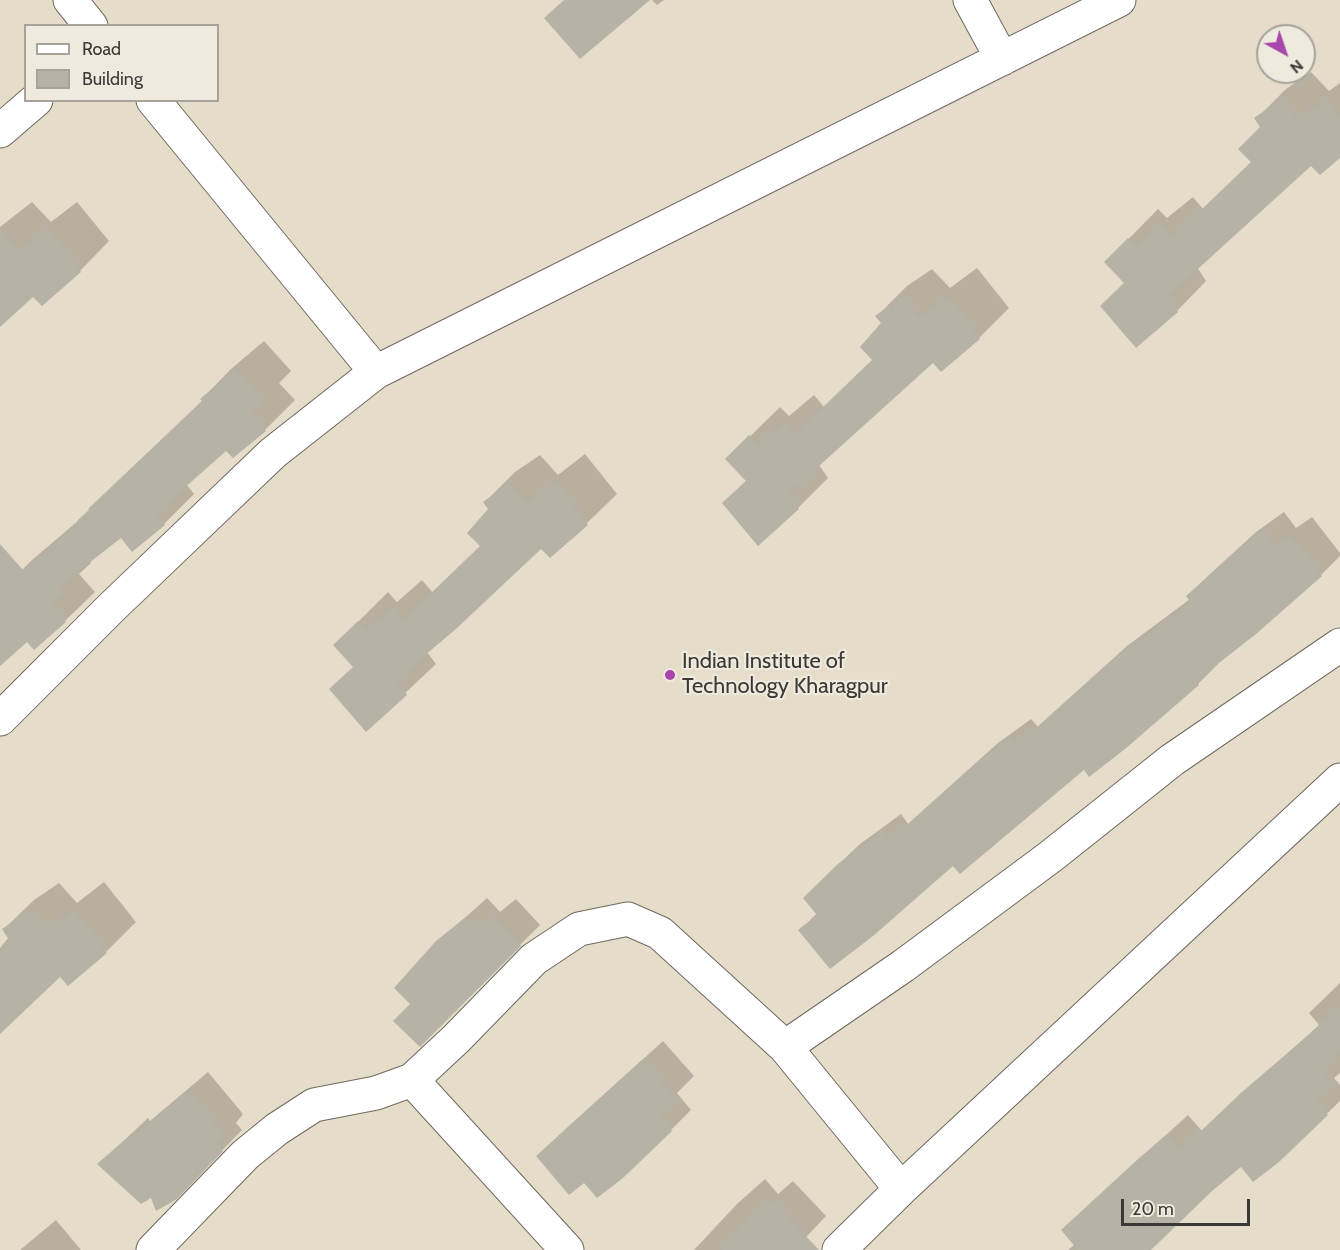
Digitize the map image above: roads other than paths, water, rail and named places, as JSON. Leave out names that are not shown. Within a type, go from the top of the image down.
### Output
[{"type":"street","points":[[70,0],[89,24]]},
{"type":"street","points":[[970,0],[1002,59]]},
{"type":"street","points":[[0,719],[110,609],[273,453],[376,372],[1119,0]]},
{"type":"street","points":[[0,131],[34,102]]},
{"type":"street","points":[[155,102],[376,372]]},
{"type":"street","points":[[785,1047],[903,966],[1050,857],[1172,760],[1340,645]]},
{"type":"street","points":[[839,1250],[900,1189],[1340,780]]},
{"type":"street","points":[[153,1250],[245,1155],[277,1129],[314,1105],[376,1093],[412,1080],[456,1039],[534,959],[579,929],[628,919],[660,933],[785,1047],[900,1189]]},
{"type":"street","points":[[412,1080],[567,1250]]},
{"type":"place","name":"Indian Institute of Technology Kharagpur","points":[[670,675]]}]
